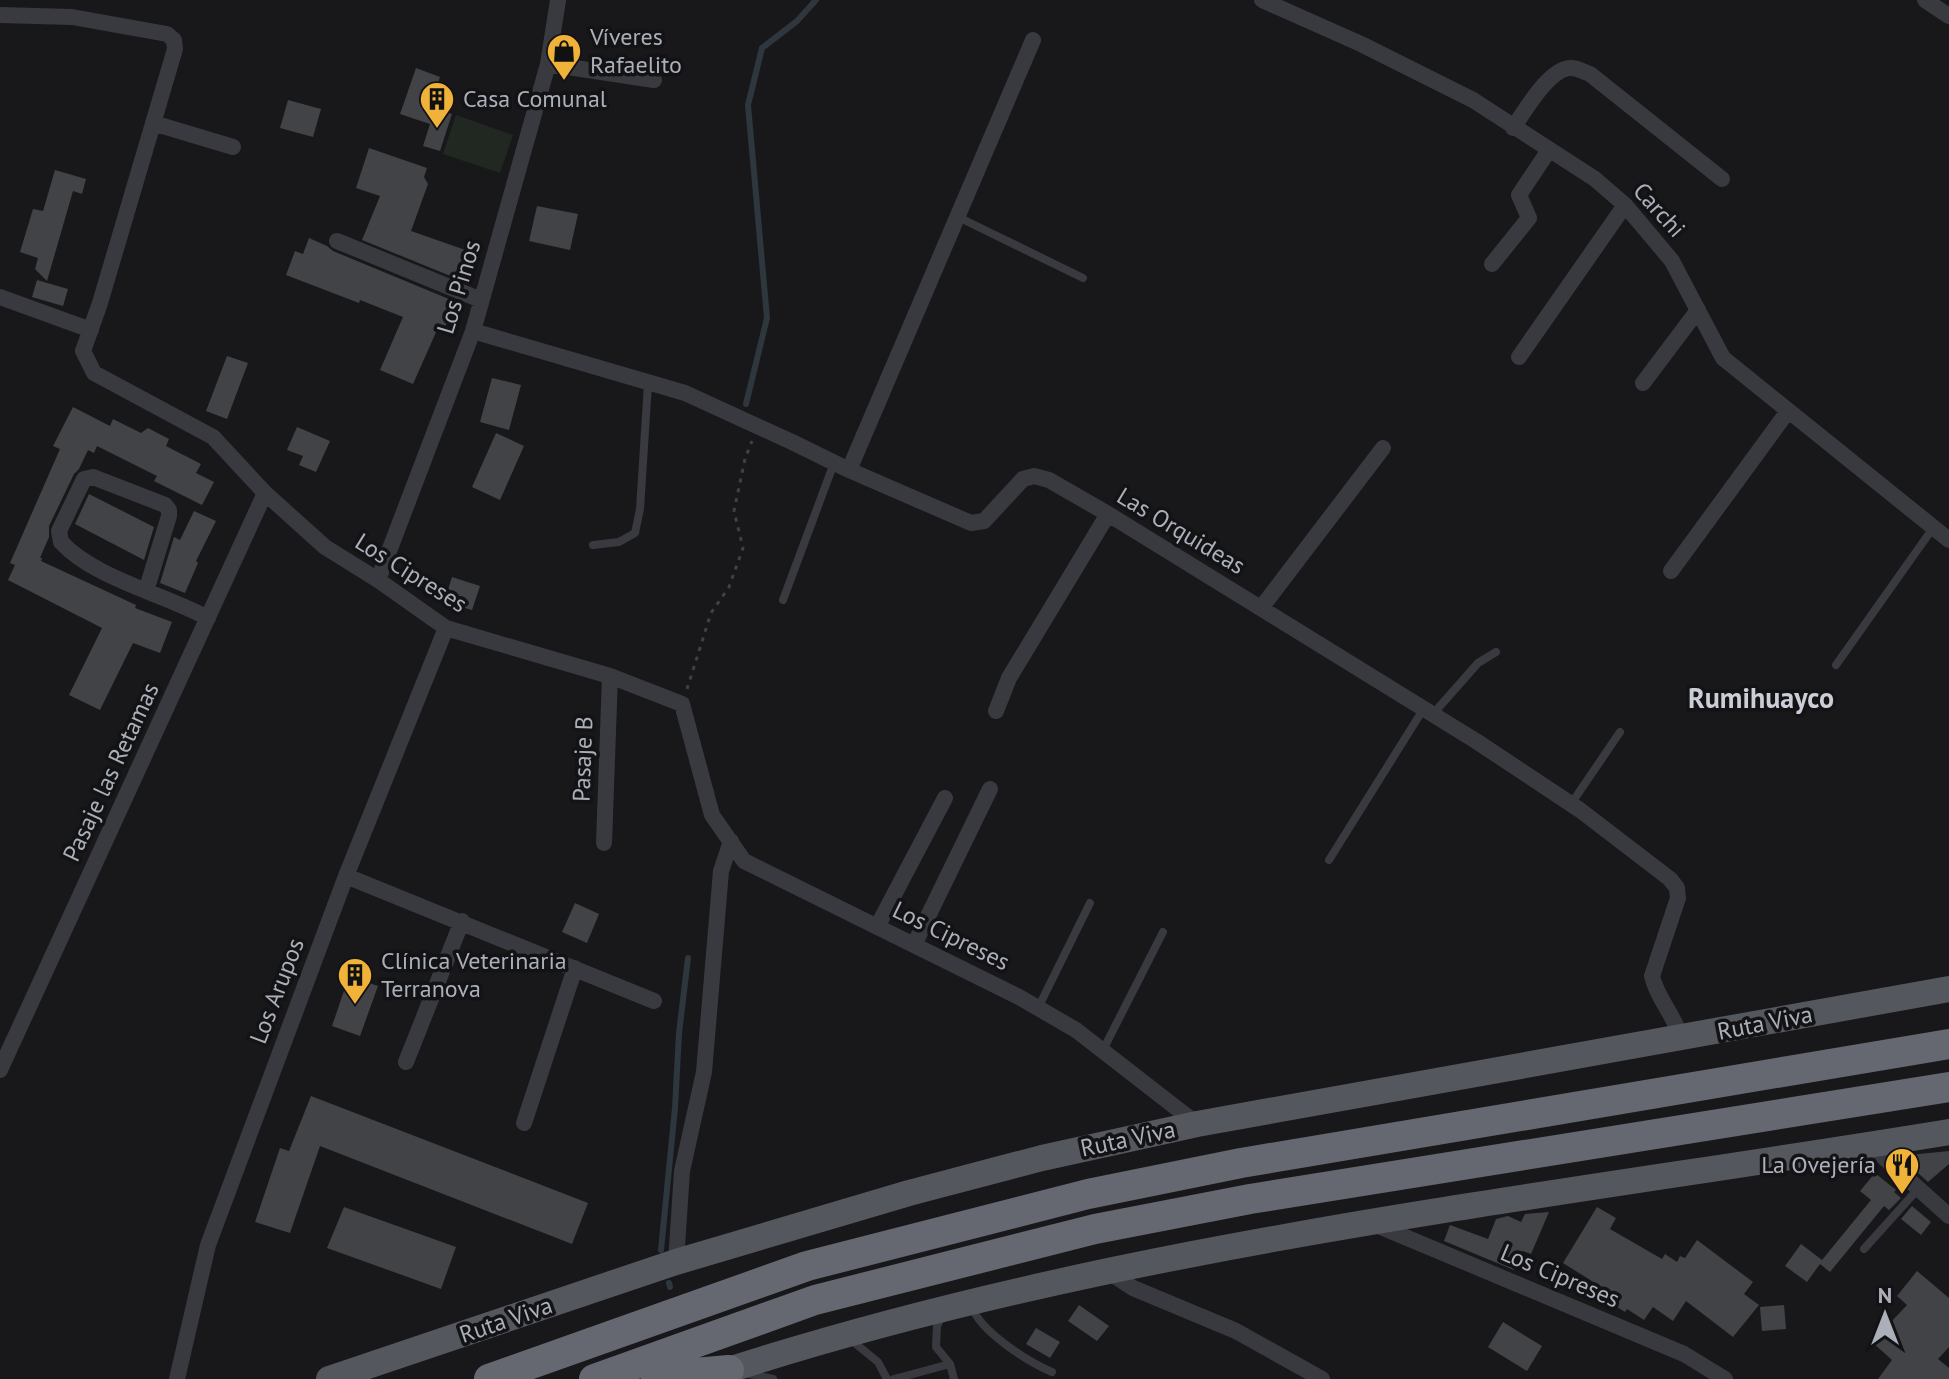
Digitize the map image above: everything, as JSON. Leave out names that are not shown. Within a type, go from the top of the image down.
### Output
[{"type":"highway","name":"Ruta Viva","points":[[489,1379],[807,1266],[1088,1194],[1241,1163],[1949,1044]]},
{"type":"highway","points":[[594,1379],[815,1300],[1095,1229],[1250,1199],[1949,1087]]},
{"type":"highway","points":[[656,1379],[682,1374],[716,1375]]},
{"type":"main road","name":"Ruta Viva","points":[[329,1379],[676,1262],[909,1193],[1042,1158],[1197,1124],[1949,989]]},
{"type":"main road","points":[[716,1375],[944,1309],[1179,1255],[1949,1132]]},
{"type":"street","name":"Los Pinos","points":[[378,580],[473,331],[548,64],[558,0]]},
{"type":"street","name":"Carchi","points":[[1262,0],[1292,6],[1473,100],[1595,179],[1625,205],[1672,261],[1723,358],[1949,540]]},
{"type":"street","points":[[1925,0],[1949,16]]},
{"type":"street","name":"Los Cipreses","points":[[0,15],[72,17],[167,34],[174,40],[175,49],[83,351],[94,373],[213,437],[265,493],[325,547],[446,628],[610,676],[682,704],[712,815],[744,861],[1076,1030],[1197,1124]]},
{"type":"street","points":[[841,467],[1033,40]]},
{"type":"street","points":[[548,64],[654,80]]},
{"type":"street","points":[[1513,128],[1552,76],[1562,69],[1574,67],[1590,74],[1722,179]]},
{"type":"street","points":[[153,123],[233,147]]},
{"type":"street","points":[[1492,264],[1527,223],[1529,212],[1519,195],[1549,150]]},
{"type":"street","points":[[1519,357],[1625,205]]},
{"type":"street","points":[[337,241],[481,300]]},
{"type":"street","points":[[0,297],[91,330]]},
{"type":"street","points":[[1643,383],[1698,310]]},
{"type":"street","name":"Las Orquideas","points":[[473,331],[685,393],[841,467],[971,523],[984,521],[1023,479],[1034,476],[1049,480],[1108,514],[1428,711],[1571,804],[1670,879],[1677,888],[1678,898],[1652,976],[1681,1039]]},
{"type":"street","points":[[1671,571],[1788,411]]},
{"type":"street","points":[[1261,608],[1383,448]]},
{"type":"street","points":[[146,591],[169,510],[165,505],[93,477],[84,479],[59,531],[61,542],[81,559],[146,591],[208,618]]},
{"type":"street","name":"Pasaje las Retamas","points":[[0,1070],[265,493]]},
{"type":"street","points":[[996,711],[1009,678],[1108,514]]},
{"type":"street","name":"Los Arupos","points":[[177,1379],[208,1245],[346,876],[446,628]]},
{"type":"street","name":"Pasaje B","points":[[604,843],[610,676]]},
{"type":"street","points":[[914,945],[990,789]]},
{"type":"street","points":[[877,927],[945,798]]},
{"type":"street","points":[[676,1262],[682,1171],[704,1072],[721,871],[731,841]]},
{"type":"street","points":[[346,876],[654,1001]]},
{"type":"street","points":[[406,1062],[462,921]]},
{"type":"street","points":[[524,1123],[575,968]]},
{"type":"street","points":[[1870,1145],[1949,1216]]},
{"type":"street","name":"Los Cipreses","points":[[1373,1223],[1684,1354],[1725,1379]]},
{"type":"street","points":[[1107,1271],[1133,1288],[1236,1331],[1322,1379]]},
{"type":"lane","points":[[955,216],[1083,278]]},
{"type":"lane","points":[[593,545],[619,542],[635,533],[640,509],[648,384]]},
{"type":"lane","points":[[783,600],[841,467]]},
{"type":"lane","points":[[1836,665],[1933,528]]},
{"type":"lane","points":[[1329,860],[1428,711],[1478,663],[1496,652]]},
{"type":"lane","points":[[1571,804],[1620,732]]},
{"type":"lane","points":[[1038,1008],[1090,903]]},
{"type":"lane","points":[[1102,1051],[1163,932]]},
{"type":"lane","points":[[1864,1249],[1918,1189]]},
{"type":"lane","points":[[970,1303],[978,1322],[1052,1372]]},
{"type":"lane","points":[[944,1309],[937,1326],[936,1347],[950,1364],[954,1379]]},
{"type":"lane","points":[[843,1336],[862,1346],[878,1362],[887,1379]]},
{"type":"lane","points":[[894,1379],[950,1364]]},
{"type":"lane","points":[[716,1375],[773,1379]]},
{"type":"path","points":[[682,704],[711,613],[729,587],[743,548],[734,511],[745,459],[758,426]]},
{"type":"shaded area","points":[[456,115],[513,135],[500,173],[443,154]]},
{"type":"building","points":[[416,68],[440,77],[430,107],[452,114],[440,151],[423,146],[430,124],[400,114]]},
{"type":"building","points":[[288,100],[321,109],[313,137],[280,128]]},
{"type":"building","points":[[369,148],[427,168],[424,177],[428,184],[411,231],[474,253],[463,281],[362,240],[380,196],[356,188]]},
{"type":"building","points":[[55,170],[86,179],[82,194],[73,191],[47,281],[35,269],[38,258],[20,252],[33,209],[43,211]]},
{"type":"building","points":[[537,206],[578,214],[570,250],[529,241]]},
{"type":"building","points":[[309,238],[456,302],[443,332],[437,330],[413,384],[380,370],[403,317],[286,275],[295,251],[303,254]]},
{"type":"building","points":[[37,280],[68,289],[63,306],[32,297]]},
{"type":"building","points":[[227,356],[248,363],[227,419],[206,411]]},
{"type":"building","points":[[492,378],[521,385],[509,430],[480,422]]},
{"type":"building","points":[[73,407],[110,426],[113,419],[141,433],[148,428],[169,439],[166,446],[201,464],[196,473],[214,482],[202,505],[154,481],[157,476],[97,446],[94,453],[88,450],[74,474],[49,526],[49,537],[41,561],[136,605],[135,608],[172,622],[160,653],[133,643],[100,710],[69,695],[102,628],[8,580],[15,565],[10,563],[60,449],[53,446]]},
{"type":"building","points":[[297,427],[330,441],[316,472],[299,465],[303,456],[287,450]]},
{"type":"building","points":[[496,433],[524,446],[500,500],[472,487]]},
{"type":"building","points":[[89,494],[154,527],[144,560],[75,524]]},
{"type":"building","points":[[194,511],[216,521],[196,561],[198,563],[185,593],[160,583],[174,537],[180,540]]},
{"type":"building","points":[[452,577],[480,586],[472,610],[444,602]]},
{"type":"building","points":[[575,903],[599,914],[587,943],[562,932]]},
{"type":"building","name":"Clínica Veterinaria Terranova","points":[[349,976],[378,986],[360,1036],[332,1026]]},
{"type":"building","points":[[311,1096],[588,1203],[572,1244],[320,1146],[290,1233],[255,1222],[280,1148],[289,1151]]},
{"type":"building","points":[[1949,1151],[1949,1164],[1928,1182],[1899,1156]]},
{"type":"building","points":[[1875,1173],[1901,1198],[1889,1210],[1884,1206],[1830,1272],[1820,1264],[1807,1282],[1785,1266],[1801,1244],[1822,1260],[1871,1200],[1860,1191]]},
{"type":"building","points":[[1912,1206],[1931,1222],[1921,1235],[1901,1219]]},
{"type":"building","points":[[344,1207],[456,1247],[441,1289],[327,1248]]},
{"type":"building","points":[[1597,1207],[1616,1218],[1610,1229],[1662,1259],[1665,1254],[1677,1262],[1680,1256],[1685,1258],[1697,1240],[1753,1282],[1744,1294],[1759,1305],[1733,1337],[1686,1301],[1673,1321],[1653,1307],[1644,1320],[1627,1309],[1625,1312],[1598,1295],[1603,1288],[1563,1263]]},
{"type":"building","points":[[1549,1212],[1531,1254],[1523,1251],[1514,1270],[1444,1241],[1450,1225],[1488,1239],[1496,1219],[1508,1216],[1521,1222],[1525,1214]]},
{"type":"building","points":[[1917,1271],[1949,1298],[1949,1347],[1938,1359],[1949,1368],[1949,1379],[1878,1379],[1892,1360],[1872,1342],[1907,1305],[1897,1296]]},
{"type":"building","points":[[1079,1305],[1109,1326],[1097,1341],[1068,1321]]},
{"type":"building","points":[[1784,1305],[1786,1329],[1762,1331],[1760,1307]]},
{"type":"building","points":[[1503,1322],[1542,1346],[1527,1371],[1488,1347]]},
{"type":"building","points":[[1036,1328],[1060,1342],[1050,1358],[1026,1344]]},
{"type":"waterway","points":[[746,404],[767,318],[748,105],[762,48],[797,21],[816,0]]},
{"type":"waterway","points":[[661,1250],[688,958]]},
{"type":"waterway","points":[[669,1283],[670,1287]]},
{"type":"place","name":"Víveres Rafaelito","points":[[564,82]]},
{"type":"place","name":"Casa Comunal","points":[[437,130]]},
{"type":"place","name":"Clínica Veterinaria Terranova","points":[[355,1006]]},
{"type":"place","name":"La Ovejería","points":[[1902,1196]]},
{"type":"district","name":"Rumihuayco","points":[[1761,698]]}]
